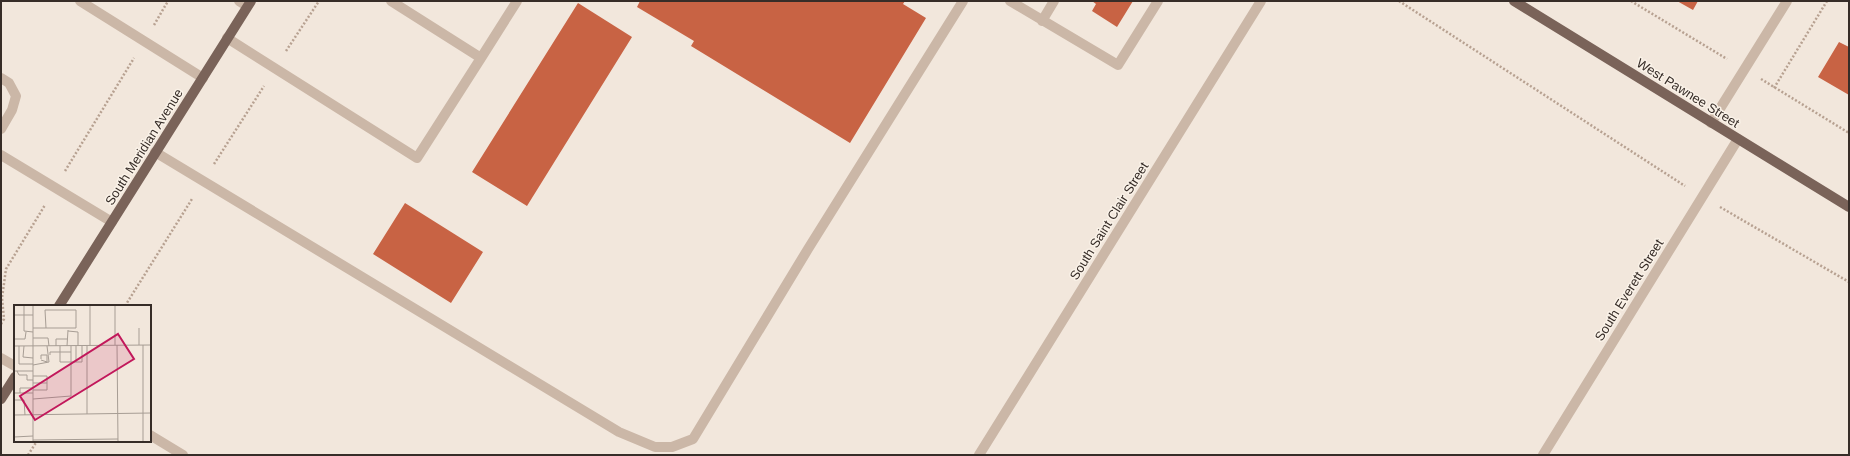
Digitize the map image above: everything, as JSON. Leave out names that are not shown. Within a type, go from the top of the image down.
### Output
[{"type":"main road","name":"West Pawnee Street","points":[[1514,1],[1849,207]]},
{"type":"main road","name":"South Meridian Avenue","points":[[60,305],[203,78],[246,3]]},
{"type":"main road","points":[[1,399],[14,379]]},
{"type":"street","points":[[80,1],[203,78]]},
{"type":"street","points":[[392,1],[481,58]]},
{"type":"street","points":[[227,38],[416,158],[517,1]]},
{"type":"street","points":[[156,152],[203,182],[619,432],[655,447],[672,447],[693,439],[812,243],[963,1]]},
{"type":"street","points":[[1010,1],[1118,65],[1158,1]]},
{"type":"street","points":[[1042,20],[1054,1]]},
{"type":"street","name":"South Saint Clair Street","points":[[979,455],[1260,1]]},
{"type":"street","points":[[1711,123],[1787,1]]},
{"type":"street","points":[[1,78],[9,83],[16,96],[12,110],[1,129]]},
{"type":"street","name":"South Everett Street","points":[[1543,455],[1738,139]]},
{"type":"street","points":[[1,154],[112,222]]},
{"type":"street","points":[[1,358],[14,365]]},
{"type":"street","points":[[151,436],[183,455]]},
{"type":"path","points":[[1,324],[4,319],[2,298],[6,269],[103,106],[145,41],[168,1]]},
{"type":"path","points":[[126,305],[319,1]]},
{"type":"path","points":[[1399,1],[1702,197],[1849,282]]},
{"type":"path","points":[[1774,88],[1827,1]]},
{"type":"path","points":[[28,455],[35,442]]},
{"type":"building","points":[[640,1],[905,1],[903,4],[926,18],[850,143],[691,46],[694,41],[637,7]]},
{"type":"building","points":[[1092,1],[1133,1],[1117,27],[1092,11],[1096,4]]},
{"type":"building","points":[[1677,1],[1698,1],[1693,10]]},
{"type":"building","points":[[578,3],[632,37],[527,206],[472,172]]},
{"type":"building","points":[[1839,42],[1849,47],[1849,95],[1818,77]]},
{"type":"building","points":[[405,203],[483,252],[451,303],[373,254]]}]
